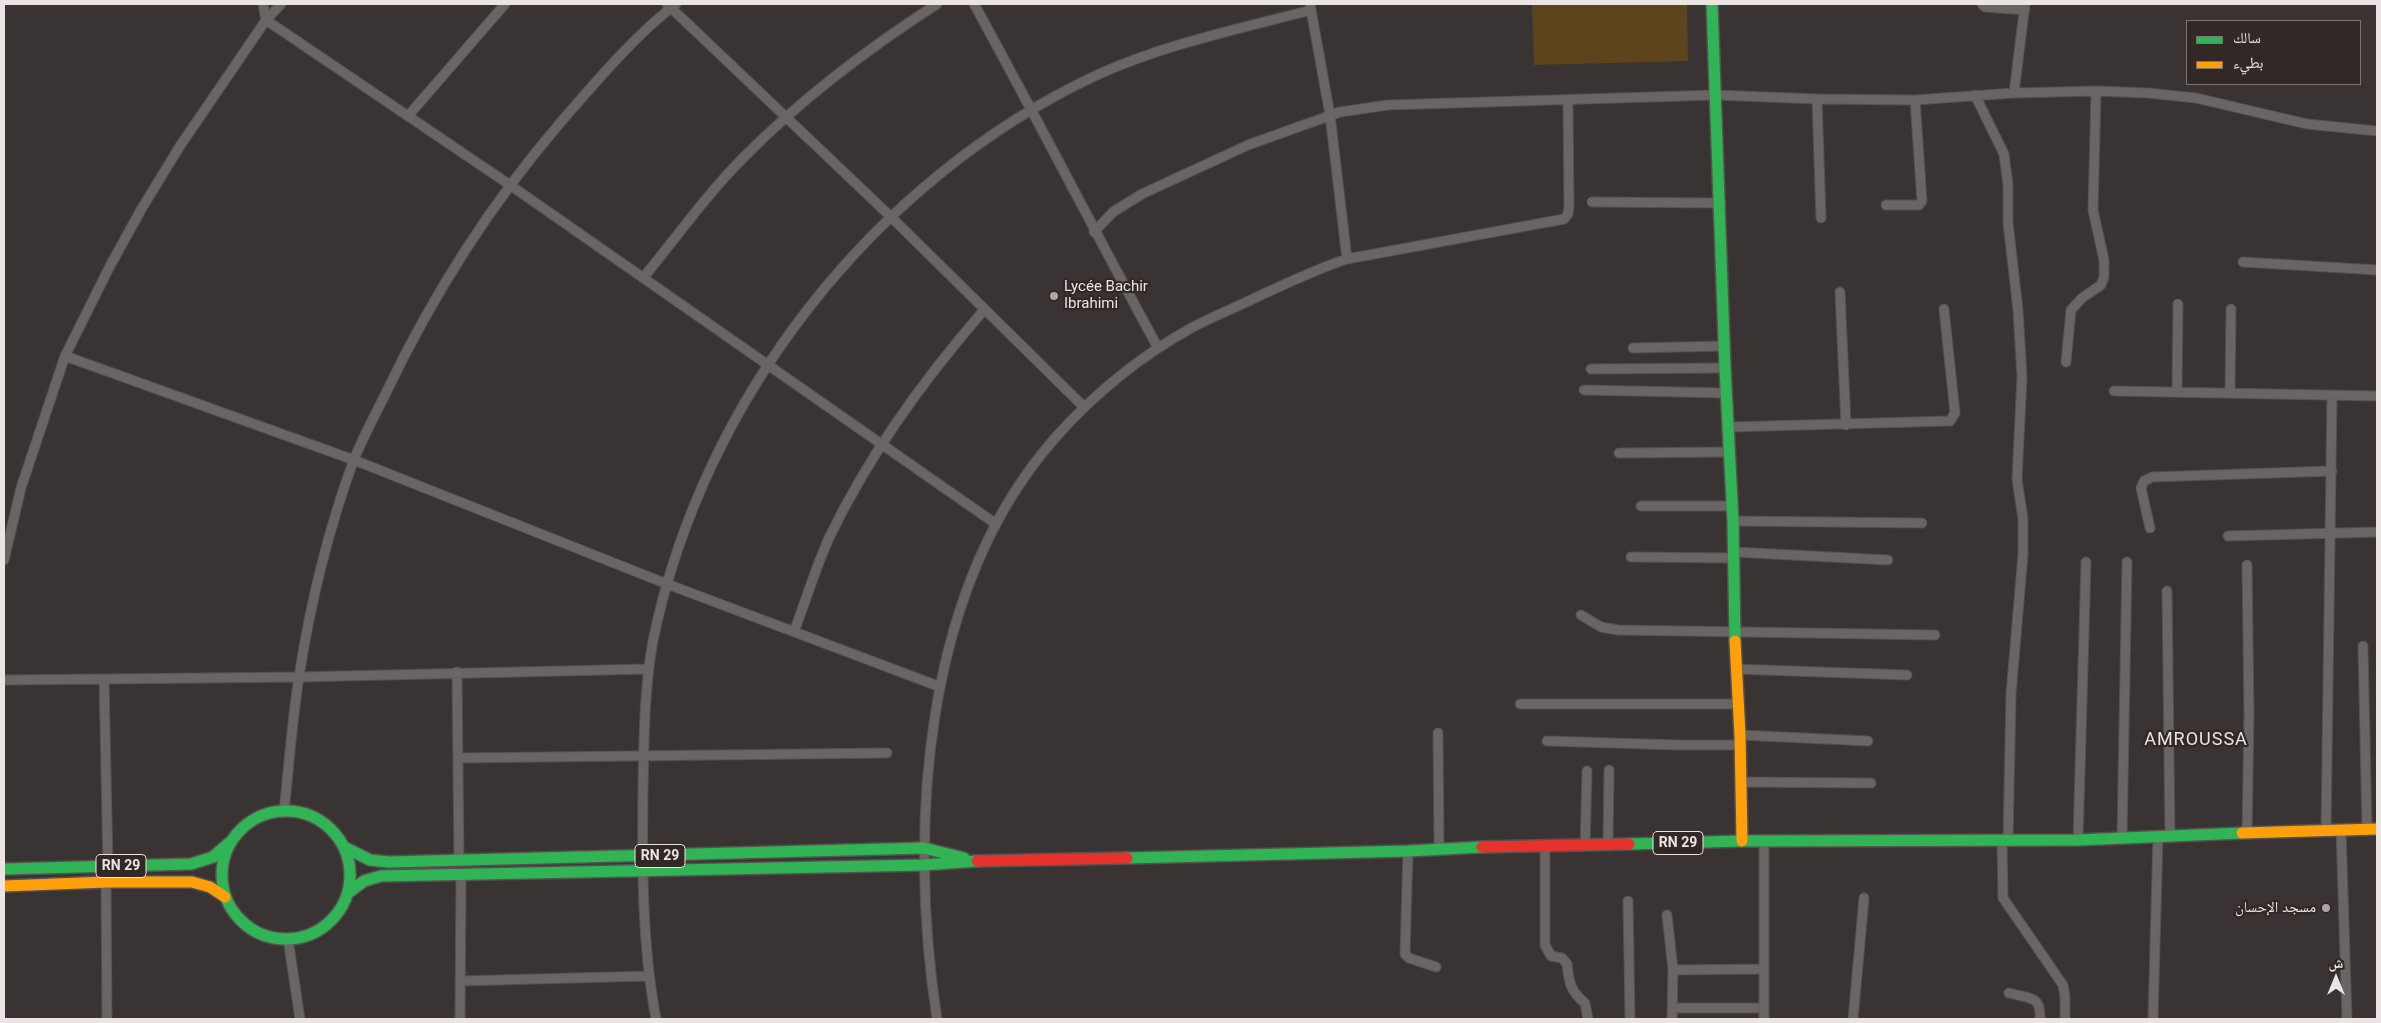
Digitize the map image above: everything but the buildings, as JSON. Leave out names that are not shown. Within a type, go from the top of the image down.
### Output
[{"type":"main road","points":[[1712,4],[1721,204],[1724,346],[1733,521],[1735,669],[1740,740],[1742,841]]},
{"type":"main road","points":[[284,811],[300,812],[316,818],[329,827],[344,847],[350,874],[348,893],[340,909],[329,922],[314,932],[288,939],[270,937],[246,925],[234,912],[225,896],[222,881],[222,865],[230,842],[237,833],[253,819],[273,812],[284,811]]},
{"type":"main road","name":"RN 29","points":[[348,893],[364,881],[381,876],[924,865],[978,861],[1439,848],[1608,846],[1742,841],[2078,840],[2164,835],[2372,830]]},
{"type":"main road","name":"RN 29","points":[[4,868],[198,863],[213,857],[230,842]]},
{"type":"main road","name":"RN 29","points":[[344,847],[370,860],[459,860],[924,848],[978,861]]},
{"type":"main road","name":"RN 29","points":[[4,886],[106,882],[192,882],[210,887],[225,896]]},
{"type":"street","points":[[263,4],[266,20],[510,185],[996,524]]},
{"type":"street","points":[[4,560],[20,488],[65,356],[142,208],[180,146],[266,20],[281,4]]},
{"type":"street","points":[[408,116],[505,4]]},
{"type":"street","points":[[643,278],[742,159],[786,117],[879,41],[936,4]]},
{"type":"street","points":[[974,4],[1032,110],[1094,232],[1158,348]]},
{"type":"street","points":[[1982,4],[1985,7],[2025,7],[2014,93]]},
{"type":"street","points":[[284,811],[299,677],[316,589],[354,460],[405,352],[432,301],[466,246],[510,185],[585,95],[672,5],[1084,407]]},
{"type":"street","points":[[656,1019],[649,976],[643,856],[644,755],[649,669],[667,584],[707,479],[725,442],[768,365],[820,293],[890,216],[954,163],[1032,110],[1098,75],[1159,51],[1310,7],[1330,115],[1347,259]]},
{"type":"street","points":[[1094,232],[1113,212],[1142,194],[1186,172],[1248,145],[1330,115],[1388,104],[1568,101],[1716,95],[1915,100],[2014,93],[2096,91],[2148,93],[2196,98],[2307,124],[2377,131]]},
{"type":"street","points":[[2066,362],[2071,310],[2082,298],[2101,285],[2104,277],[2104,260],[2093,210],[2096,91]]},
{"type":"street","points":[[1975,96],[2004,154],[2008,185],[2008,223],[2018,310],[2022,377],[2017,479],[2023,519],[2023,554],[2011,694],[2003,898],[2056,971],[2063,985],[2065,1019]]},
{"type":"street","points":[[1817,99],[1821,218]]},
{"type":"street","points":[[1886,205],[1912,207],[1922,201],[1915,100]]},
{"type":"street","points":[[937,1019],[927,939],[924,848],[926,802],[938,686],[966,592],[996,524],[1026,476],[1054,439],[1084,407],[1158,348],[1195,326],[1323,267],[1347,259],[1564,219],[1568,214],[1569,207],[1568,101]]},
{"type":"street","points":[[1592,202],[1721,204]]},
{"type":"street","points":[[2243,262],[2377,270]]},
{"type":"street","points":[[1840,292],[1846,425]]},
{"type":"street","points":[[2177,392],[2178,304]]},
{"type":"street","points":[[2230,393],[2231,308]]},
{"type":"street","points":[[1729,426],[1846,425],[1950,421],[1955,413],[1944,309]]},
{"type":"street","points":[[794,632],[829,538],[881,444],[950,349],[984,310]]},
{"type":"street","points":[[1634,348],[1724,346]]},
{"type":"street","points":[[65,356],[354,460],[667,584],[938,686]]},
{"type":"street","points":[[1591,369],[1725,368]]},
{"type":"street","points":[[1584,390],[1726,393]]},
{"type":"street","points":[[2114,390],[2377,396]]},
{"type":"street","points":[[2326,830],[2332,395]]},
{"type":"street","points":[[1619,453],[1730,452]]},
{"type":"street","points":[[2150,528],[2141,488],[2144,481],[2152,477],[2332,471]]},
{"type":"street","points":[[1641,506],[1732,506]]},
{"type":"street","points":[[1733,521],[1922,523]]},
{"type":"street","points":[[2228,536],[2377,532]]},
{"type":"street","points":[[1631,557],[1734,555],[1888,560]]},
{"type":"street","points":[[2078,840],[2086,562]]},
{"type":"street","points":[[2122,838],[2127,562]]},
{"type":"street","points":[[2246,565],[2249,714],[2247,834]]},
{"type":"street","points":[[2153,1019],[2164,835],[2167,591]]},
{"type":"street","points":[[1581,615],[1601,627],[1618,630],[1935,635]]},
{"type":"street","points":[[2363,646],[2372,830]]},
{"type":"street","points":[[4,680],[299,677],[649,669]]},
{"type":"street","points":[[1735,669],[1907,675]]},
{"type":"street","points":[[457,672],[459,860]]},
{"type":"street","points":[[104,679],[108,866]]},
{"type":"street","points":[[1520,704],[1738,704]]},
{"type":"street","points":[[1438,733],[1439,848]]},
{"type":"street","points":[[1547,740],[1678,745],[1740,740],[1868,741]]},
{"type":"street","points":[[458,758],[887,753]]},
{"type":"street","points":[[1608,846],[1609,770]]},
{"type":"street","points":[[1585,846],[1587,771]]},
{"type":"street","points":[[1741,782],[1872,783]]},
{"type":"street","points":[[2341,830],[2347,1019]]},
{"type":"street","points":[[1764,842],[1764,1019]]},
{"type":"street","points":[[1545,847],[1545,945],[1552,956],[1562,958],[1567,964],[1569,985],[1574,994],[1585,1003],[1588,1019]]},
{"type":"street","points":[[1408,850],[1405,954],[1409,958],[1436,967]]},
{"type":"street","points":[[460,1019],[461,875]]},
{"type":"street","points":[[106,882],[107,1019]]},
{"type":"street","points":[[1853,1019],[1864,898]]},
{"type":"street","points":[[1628,901],[1630,1019]]},
{"type":"street","points":[[1667,915],[1673,970],[1672,1019]]},
{"type":"street","points":[[288,939],[300,1019]]},
{"type":"street","points":[[1673,970],[1764,969]]},
{"type":"street","points":[[460,981],[649,976]]},
{"type":"street","points":[[2009,993],[2037,1001],[2041,1006],[2040,1019]]},
{"type":"street","points":[[1672,1008],[1764,1008]]},
{"type":"shaded area","points":[[1532,4],[1687,4],[1688,61],[1534,65]]},
{"type":"traffic: fast","points":[[1712,4],[1725,368],[1733,521],[1735,641]]},
{"type":"traffic: fast","points":[[286,811],[299,812],[311,816],[331,830],[345,850],[349,862],[350,875],[349,888],[345,900],[331,920],[311,934],[299,938],[286,939],[273,938],[261,934],[241,920],[227,900],[223,888],[222,875],[223,862],[227,850],[241,830],[261,816],[273,812],[286,811]]},
{"type":"traffic: fast","points":[[1629,844],[1742,841],[2078,840],[2242,833]]},
{"type":"traffic: fast","points":[[4,869],[191,864],[213,857],[229,843]]},
{"type":"traffic: fast","points":[[344,847],[370,860],[389,862],[924,848],[964,858]]},
{"type":"traffic: fast","points":[[1127,858],[1408,851],[1482,847]]},
{"type":"traffic: fast","points":[[348,893],[364,881],[381,876],[924,865],[977,861]]},
{"type":"traffic: slow","points":[[1735,641],[1740,735],[1742,841]]},
{"type":"traffic: slow","points":[[2242,833],[2377,829]]},
{"type":"traffic: slow","points":[[4,886],[106,882],[192,882],[210,887],[225,897]]},
{"type":"traffic: jam","points":[[1482,847],[1629,844]]},
{"type":"traffic: jam","points":[[977,861],[1127,858]]},
{"type":"place","name":"Lycée Bachir Ibrahimi","points":[[1054,296]]},
{"type":"place","name":"مسجد الإحسان","points":[[2326,908]]},
{"type":"district","name":"AMROUSSA","points":[[2196,740]]}]
